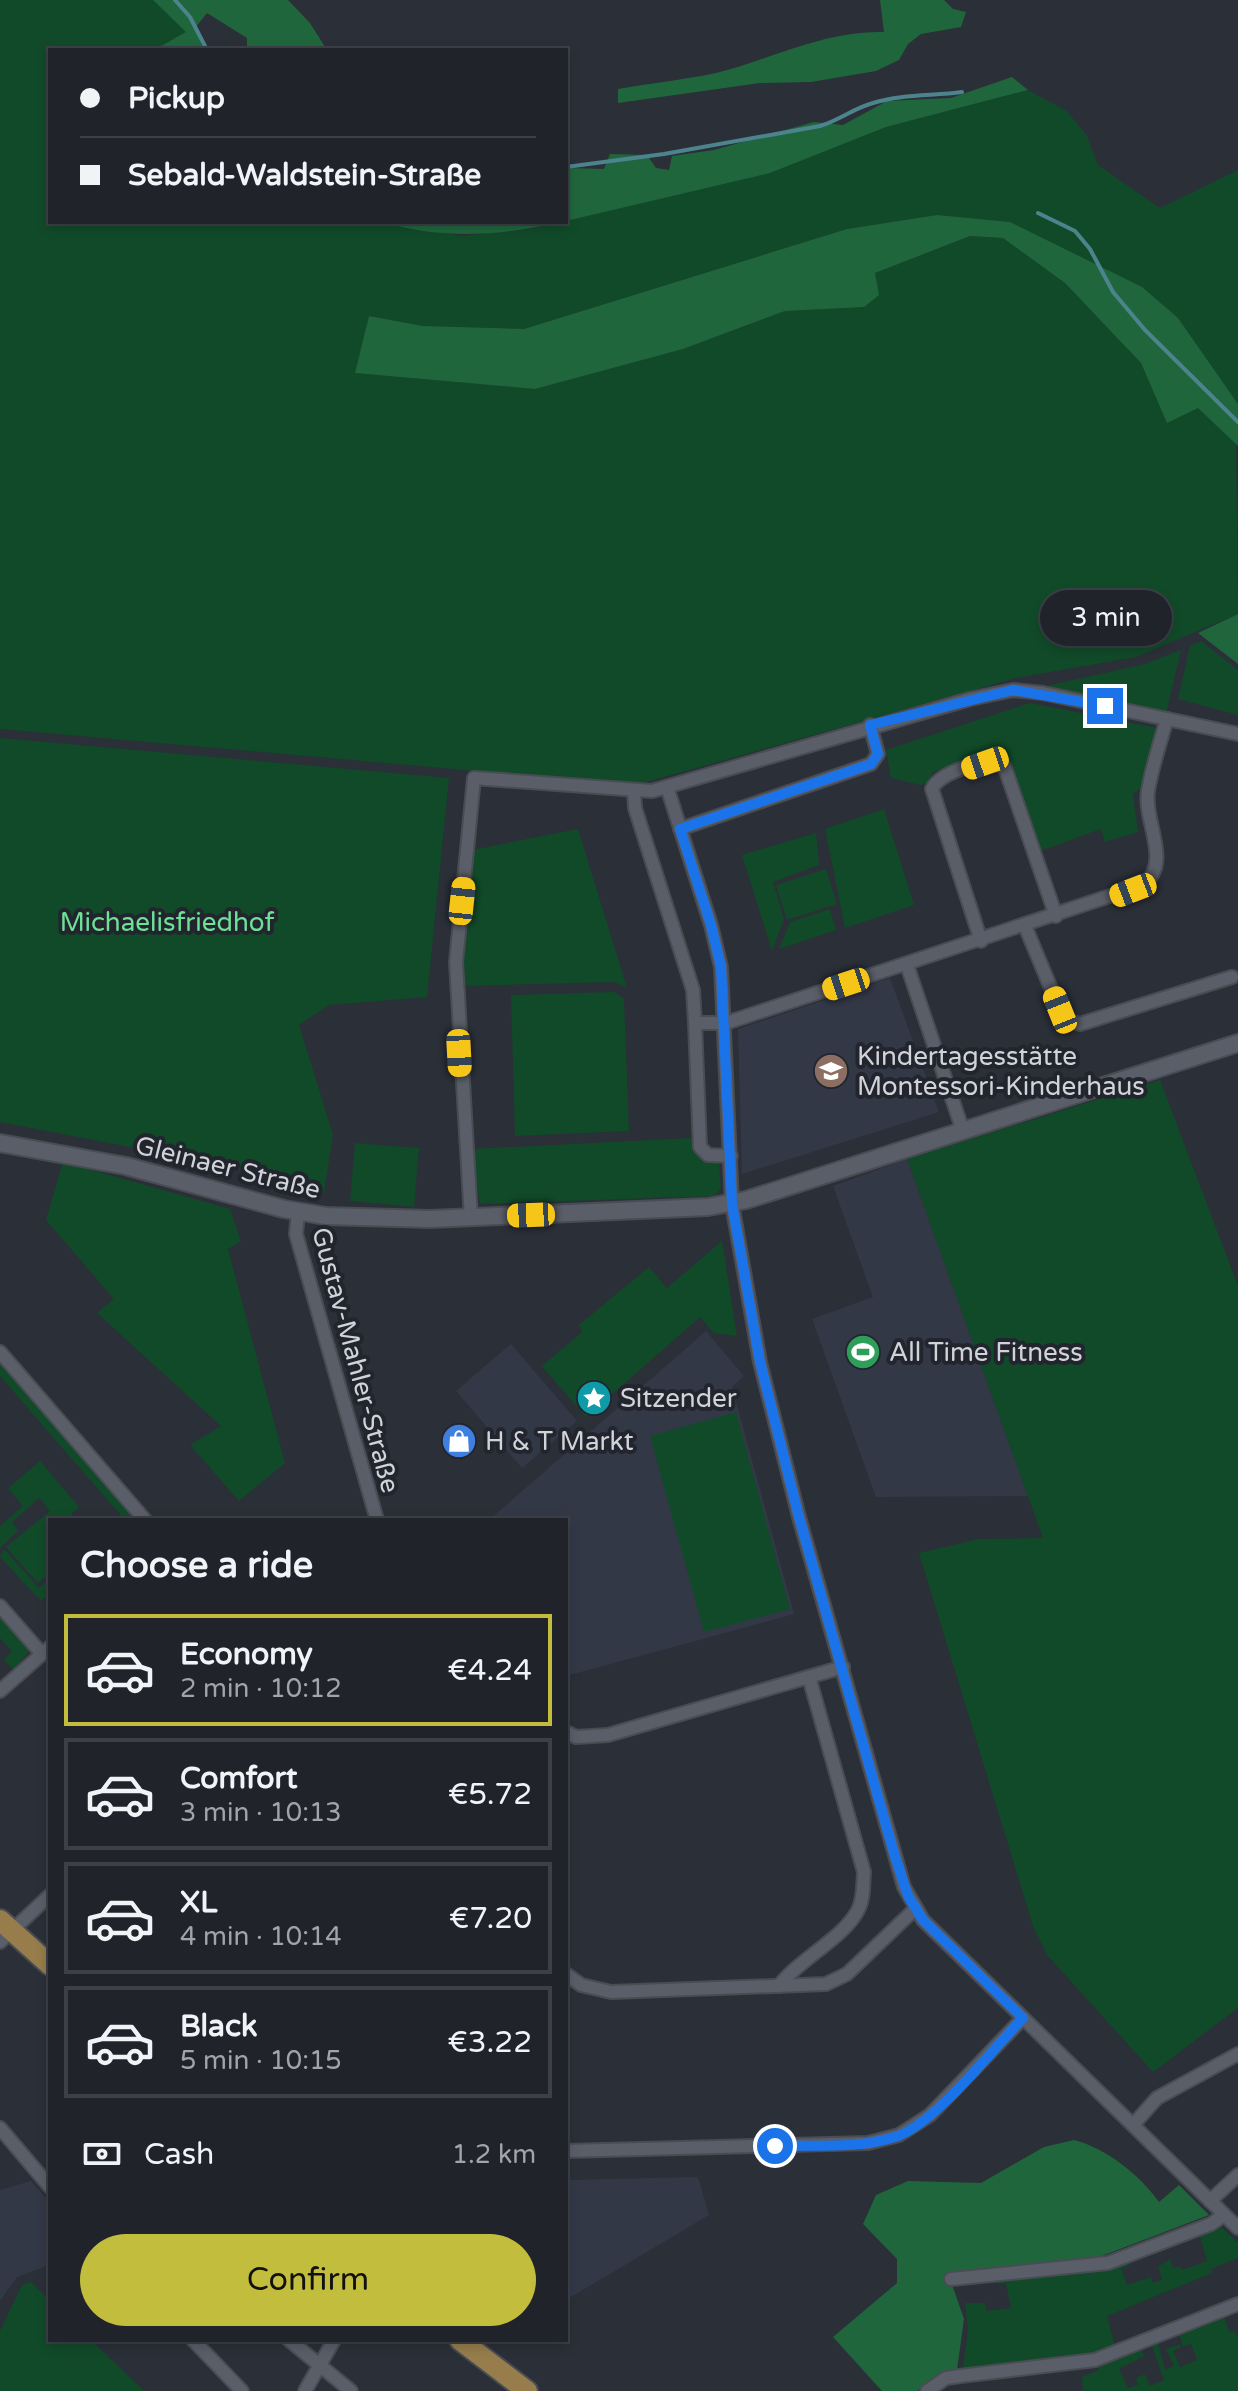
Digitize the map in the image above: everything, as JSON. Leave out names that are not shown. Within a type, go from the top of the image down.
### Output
[{"type":"main road","points":[[4,1931],[48,1964]]},
{"type":"main road","points":[[463,2342],[527,2391]]},
{"type":"street","points":[[471,1218],[456,962],[474,778],[634,792],[667,787],[870,725],[998,692],[1027,690],[1238,734]]},
{"type":"street","points":[[695,1023],[726,1023],[1143,885],[1155,871],[1157,859],[1148,792],[1167,719]]},
{"type":"street","points":[[680,829],[871,764],[878,754],[870,725]]},
{"type":"street","points":[[981,941],[932,789],[937,780],[955,773],[990,762],[1005,768],[1056,916]]},
{"type":"street","points":[[667,787],[717,946],[726,1023],[732,1204],[760,1362],[900,1874],[915,1909],[1238,2228]]},
{"type":"street","points":[[634,792],[635,808],[693,990],[702,1152],[715,1157],[731,1156]]},
{"type":"street","points":[[1025,926],[1060,1010],[1069,1021],[1080,1024],[1232,977]]},
{"type":"street","points":[[907,965],[963,1131]]},
{"type":"street","name":"Gleinaer Straße","points":[[0,1143],[137,1169],[298,1212],[350,1218],[471,1218],[732,1204],[1238,1043]]},
{"type":"street","name":"Gustav-Mahler-Straße","points":[[298,1212],[296,1234],[376,1518]]},
{"type":"street","points":[[0,1352],[143,1518]]},
{"type":"street","points":[[0,1606],[46,1651],[0,1691]]},
{"type":"street","points":[[568,1733],[576,1737],[608,1735],[843,1667]]},
{"type":"street","points":[[779,1986],[847,1923],[858,1910],[862,1894],[864,1872],[809,1677]]},
{"type":"street","points":[[4,1931],[48,1897]]},
{"type":"street","points":[[568,1975],[581,1985],[611,1992],[837,1981],[915,1909]]},
{"type":"street","points":[[568,2151],[868,2143],[899,2135],[930,2115],[1023,2018]]},
{"type":"street","points":[[1133,2125],[1157,2098],[1238,2054]]},
{"type":"street","points":[[0,2128],[47,2177]]},
{"type":"street","points":[[1210,2201],[1238,2175]]},
{"type":"street","points":[[951,2279],[1108,2263],[1211,2224],[1224,2215]]},
{"type":"street","points":[[927,2391],[946,2378],[1095,2360],[1238,2304]]},
{"type":"street","points":[[195,2342],[242,2391]]},
{"type":"street","points":[[291,2342],[351,2391]]},
{"type":"street","points":[[305,2391],[333,2342]]},
{"type":"shaded area","name":"Kindertagesstätte Montessori-Kinderhaus","points":[[890,978],[939,1112],[742,1174],[738,1029]]},
{"type":"shaded area","points":[[907,1159],[1028,1496],[876,1497],[812,1319],[873,1297],[833,1186]]},
{"type":"shaded area","points":[[706,1331],[744,1376],[732,1387],[794,1614],[568,1675],[568,1518],[491,1518]]},
{"type":"shaded area","points":[[511,1344],[577,1421],[522,1468],[456,1391]]},
{"type":"shaded area","points":[[698,2177],[709,2215],[568,2299],[568,2180]]},
{"type":"shaded area","points":[[31,2181],[48,2201],[48,2263],[17,2277],[0,2301],[0,2190]]},
{"type":"green space","points":[[0,0],[153,0],[187,32],[158,48],[48,48],[48,224],[395,224],[461,236],[568,224],[568,220],[770,173],[886,127],[1028,90],[1067,111],[1087,136],[1098,165],[1160,208],[1238,170],[1238,404],[1178,318],[1010,222],[937,215],[847,229],[524,329],[423,326],[369,316],[356,373],[535,389],[683,349],[785,311],[864,307],[875,273],[970,236],[1003,238],[1065,283],[1141,363],[1167,422],[1197,407],[1236,441],[1238,614],[1136,657],[1016,678],[636,785],[0,729]]},
{"type":"green space","points":[[153,0],[288,0],[310,23],[326,48],[247,48],[247,38],[207,13],[195,28],[203,48],[158,48],[186,32]]},
{"type":"green space","points":[[880,0],[944,0],[953,9],[966,12],[961,27],[921,34],[908,44],[899,60],[876,71],[811,82],[760,83],[618,103],[618,89],[716,73],[820,40],[884,32]]},
{"type":"green space","points":[[1012,77],[1028,90],[886,127],[770,173],[568,221],[568,168],[604,169],[610,154],[647,155],[656,168],[669,170],[672,156],[714,150],[814,122],[843,125],[887,101],[951,98]]},
{"type":"green space","points":[[937,215],[1010,222],[1142,287],[1178,318],[1238,404],[1238,446],[1198,408],[1167,423],[1141,363],[1065,283],[1003,238],[970,236],[875,273],[879,295],[864,307],[785,311],[683,349],[535,389],[355,373],[369,316],[423,326],[524,329],[847,229]]},
{"type":"green space","points":[[391,224],[549,224],[472,234]]},
{"type":"green space","points":[[1238,614],[1238,664],[1198,633]]},
{"type":"green space","points":[[1201,641],[1238,670],[1238,715],[1178,699],[1190,646]]},
{"type":"green space","points":[[1181,650],[1166,714],[1038,688],[1145,664]]},
{"type":"green space","points":[[1030,703],[1157,728],[1140,789],[1133,794],[1138,832],[1105,842],[1101,829],[1040,851],[1010,762],[993,751],[933,772],[928,782],[921,785],[891,778],[886,750]]},
{"type":"green space","name":"Michaelisfriedhof","points":[[0,738],[449,778],[427,997],[329,1005],[299,1025],[333,1135],[324,1193],[219,1164],[0,1122]]},
{"type":"green space","points":[[884,809],[914,905],[845,928],[825,829]]},
{"type":"green space","points":[[578,829],[627,988],[615,982],[460,986],[472,850]]},
{"type":"green space","points":[[816,833],[819,865],[773,882],[784,919],[772,951],[742,855]]},
{"type":"green space","points":[[826,869],[837,904],[787,920],[776,885]]},
{"type":"green space","points":[[830,909],[836,930],[779,949],[790,922]]},
{"type":"green space","points":[[614,992],[624,999],[629,1131],[515,1136],[511,995]]},
{"type":"green space","points":[[1160,1080],[1238,1286],[1238,2008],[1153,2072],[1048,1956],[1034,1929],[919,1553],[979,1539],[1043,1538],[907,1159]]},
{"type":"green space","points":[[693,1138],[699,1154],[719,1162],[721,1188],[714,1196],[480,1204],[470,1149]]},
{"type":"green space","points":[[355,1143],[419,1148],[414,1207],[350,1201]]},
{"type":"green space","points":[[63,1162],[230,1209],[241,1241],[228,1249],[285,1463],[239,1501],[190,1445],[221,1426],[97,1313],[114,1299],[46,1220]]},
{"type":"green space","points":[[722,1241],[737,1336],[714,1333],[700,1317],[586,1417],[542,1366],[582,1332],[579,1325],[649,1267],[667,1288]]},
{"type":"green space","points":[[0,1361],[134,1518],[123,1518],[0,1376]]},
{"type":"green space","points":[[736,1412],[790,1609],[704,1632],[650,1436]]},
{"type":"green space","points":[[40,1461],[79,1507],[71,1514],[74,1518],[48,1518],[48,1575],[38,1583],[6,1547],[50,1511],[39,1498],[12,1522],[18,1531],[0,1548],[0,1526],[23,1506],[8,1488]]},
{"type":"green space","points":[[4,1549],[39,1588],[48,1580],[48,1595],[41,1601],[0,1557]]},
{"type":"green space","points":[[0,1614],[30,1650],[14,1670],[4,1660],[12,1651],[0,1638]]},
{"type":"green space","points":[[1074,2140],[1098,2149],[1121,2164],[1159,2202],[1179,2185],[1209,2215],[1099,2257],[948,2273],[964,2319],[957,2370],[936,2377],[917,2391],[882,2391],[833,2337],[897,2283],[897,2259],[863,2224],[876,2195],[908,2181],[981,2183],[1044,2147]]},
{"type":"green space","points":[[1220,2226],[1238,2243],[1238,2258],[1211,2269],[1212,2273],[1107,2316],[1115,2347],[1087,2354],[963,2369],[968,2330],[965,2303],[985,2303],[986,2311],[1011,2308],[1006,2283],[998,2284],[998,2280],[1077,2274],[1128,2260],[1130,2265],[1121,2269],[1127,2285],[1151,2277],[1153,2283],[1162,2280],[1158,2267],[1170,2259],[1173,2268],[1180,2266],[1182,2270],[1207,2261],[1199,2233]]},
{"type":"green space","points":[[31,2282],[48,2299],[48,2342],[93,2342],[144,2391],[0,2391],[0,2331],[22,2285]]},
{"type":"green space","points":[[1224,2317],[1229,2332],[1235,2331],[1238,2337],[1238,2391],[1083,2391],[1082,2377],[1099,2370],[1097,2364],[1141,2349],[1144,2356],[1119,2369],[1128,2388],[1138,2385],[1136,2378],[1145,2374],[1150,2386],[1164,2380],[1152,2346],[1158,2343],[1165,2370],[1174,2366],[1166,2349],[1180,2344],[1181,2347],[1173,2351],[1180,2367],[1197,2360],[1191,2344],[1183,2346],[1179,2334]]},
{"type":"waterway","points":[[175,0],[190,17],[206,48]]},
{"type":"waterway","points":[[568,167],[664,154],[820,126],[884,100],[962,92]]},
{"type":"waterway","points":[[1038,213],[1075,231],[1090,249],[1113,292],[1145,330],[1238,422]]},
{"type":"place","name":"Kindertagesstätte Montessori-Kinderhaus","points":[[831,1071]]},
{"type":"place","name":"All Time Fitness","points":[[863,1352]]},
{"type":"place","name":"Sitzender","points":[[594,1398]]},
{"type":"place","name":"H & T Markt","points":[[459,1441]]},
{"type":"route","points":[[775,2146],[868,2143],[899,2135],[930,2115],[1023,2018],[923,1920],[904,1887],[893,1850],[799,1517],[760,1362],[732,1204],[721,967],[680,829],[871,764],[877,760],[878,754],[870,725],[1013,690],[1105,706]]}]
